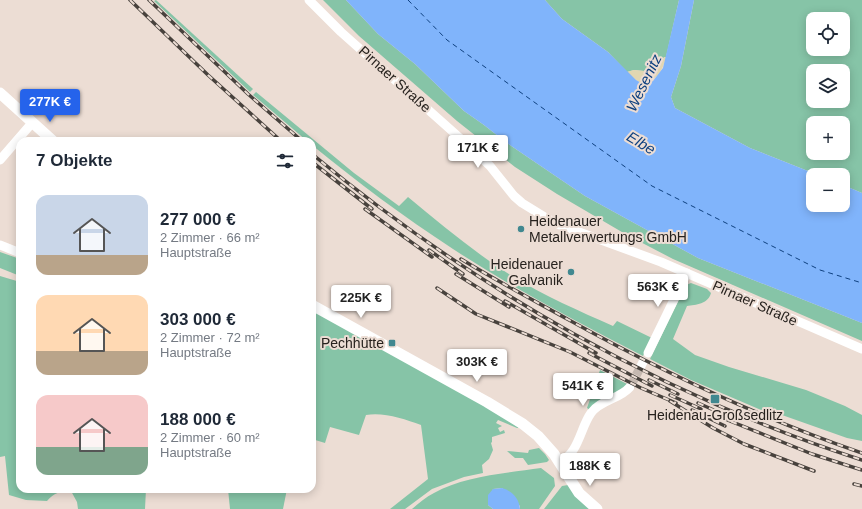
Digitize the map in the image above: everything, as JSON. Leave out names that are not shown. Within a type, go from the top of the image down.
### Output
[{"type":"main road","points":[[0,93],[48,137]]},
{"type":"main road","points":[[316,307],[512,416],[538,436],[554,454],[579,493],[597,509]]},
{"type":"street","name":"Pirnaer Straße","points":[[309,0],[341,32],[490,166],[514,196],[522,203],[548,219],[687,273],[862,349]]},
{"type":"street","points":[[20,137],[32,123]]},
{"type":"street","points":[[0,160],[16,142]]},
{"type":"street","points":[[0,245],[16,251]]},
{"type":"street","points":[[648,352],[687,273]]},
{"type":"street","points":[[559,462],[569,457],[571,454],[592,412],[599,406],[619,396],[630,386]]},
{"type":"green space","points":[[156,0],[253,89],[250,92],[154,1]]},
{"type":"green space","points":[[323,0],[346,0],[378,34],[415,64],[464,111],[507,143],[585,196],[698,258],[862,323],[862,341],[673,259],[627,235],[557,194],[515,167],[457,121],[359,36]]},
{"type":"green space","points":[[545,0],[679,0],[666,57],[656,64],[650,64],[644,71],[634,70],[627,72],[608,52],[562,19]]},
{"type":"green space","points":[[694,0],[862,0],[862,193],[850,188],[850,168],[806,168],[806,170],[750,148],[675,108],[671,97],[681,66]]},
{"type":"green space","points":[[256,92],[310,137],[302,137],[253,95]]},
{"type":"green space","points":[[316,142],[354,173],[399,206],[408,197],[472,248],[512,276],[562,303],[613,326],[617,321],[652,338],[643,356],[523,292],[476,264],[399,212],[316,148]]},
{"type":"green space","points":[[0,252],[16,258],[16,274],[0,268]]},
{"type":"green space","points":[[0,276],[16,281],[16,493],[58,493],[47,501],[26,500],[9,495],[5,456],[0,457]]},
{"type":"green space","points":[[691,283],[707,289],[711,293],[704,302],[687,306],[673,339],[695,355],[729,367],[806,390],[845,406],[862,415],[862,441],[847,438],[782,415],[780,418],[691,380],[650,359],[686,285]]},
{"type":"green space","points":[[316,311],[501,414],[519,428],[498,420],[496,423],[502,426],[498,428],[500,432],[504,430],[505,433],[492,437],[491,443],[493,450],[489,459],[482,465],[483,473],[464,477],[432,489],[405,509],[390,509],[428,479],[421,425],[387,415],[366,415],[359,435],[330,427],[325,443],[316,440]]},
{"type":"green space","points":[[600,370],[629,385],[590,410],[587,408]]},
{"type":"green space","points":[[539,448],[549,460],[547,462],[528,465],[523,458],[515,458],[507,451],[528,453],[529,450]]},
{"type":"green space","points":[[541,468],[554,478],[555,486],[539,509],[520,509],[520,506],[502,488],[493,489],[488,505],[493,509],[412,509],[423,500],[446,487],[486,476]]},
{"type":"green space","points":[[568,485],[591,509],[544,509],[562,486]]},
{"type":"green space","points":[[72,493],[146,493],[145,509],[78,509],[77,502]]},
{"type":"green space","points":[[228,493],[286,493],[283,509],[230,509]]},
{"type":"sand","points":[[666,57],[665,62],[659,74],[645,85],[636,80],[627,72],[634,70],[644,71],[650,63],[658,63]]},
{"type":"water","name":"Elbe","points":[[346,0],[545,0],[562,19],[608,52],[636,80],[645,85],[653,81],[663,68],[679,0],[694,0],[681,66],[671,97],[675,108],[750,148],[806,170],[806,212],[850,212],[850,188],[862,193],[862,323],[698,258],[585,196],[507,143],[464,111],[415,64],[378,34]]},
{"type":"water","points":[[502,488],[509,491],[514,496],[520,509],[493,509],[488,505],[488,495],[493,489]]},
{"type":"ferry route","points":[[408,0],[447,40],[652,186],[820,270],[862,283]]},
{"type":"tunnel","points":[[630,387],[641,366]]},
{"type":"railway","points":[[130,0],[208,75],[277,137]]},
{"type":"railway","points":[[149,0],[248,94],[297,137]]},
{"type":"railway","points":[[316,157],[374,203],[438,250],[505,293],[573,333],[643,370],[714,404],[787,434],[862,460]]},
{"type":"railway","points":[[316,165],[372,209]]},
{"type":"railway","points":[[365,209],[432,257]]},
{"type":"railway","points":[[429,250],[463,274]]},
{"type":"railway","points":[[461,259],[604,339],[676,376],[786,425],[862,453]]},
{"type":"railway","points":[[456,274],[509,307]]},
{"type":"railway","points":[[437,288],[476,314],[570,352],[641,388],[676,403]]},
{"type":"railway","points":[[505,301],[596,353]]},
{"type":"railway","points":[[589,353],[652,386]]},
{"type":"railway","points":[[649,380],[678,394]]},
{"type":"railway","points":[[670,395],[701,409]]},
{"type":"railway","points":[[670,401],[713,428],[744,444],[814,471]]},
{"type":"railway","points":[[698,403],[727,416]]},
{"type":"railway","points":[[692,410],[725,426]]},
{"type":"railway","points":[[720,417],[812,454],[862,470]]},
{"type":"railway","points":[[854,484],[862,486]]},
{"type":"place","name":"Heidenauer Metallverwertungs GmbH","points":[[521,229]]},
{"type":"place","name":"Heidenauer Galvanik","points":[[571,272]]},
{"type":"place","name":"Pechhütte","points":[[392,343]]},
{"type":"place","name":"Heidenau-Großsedlitz","points":[[715,399]]},
{"type":"water label","name":"Wesenitz","points":[[644,83]]}]
